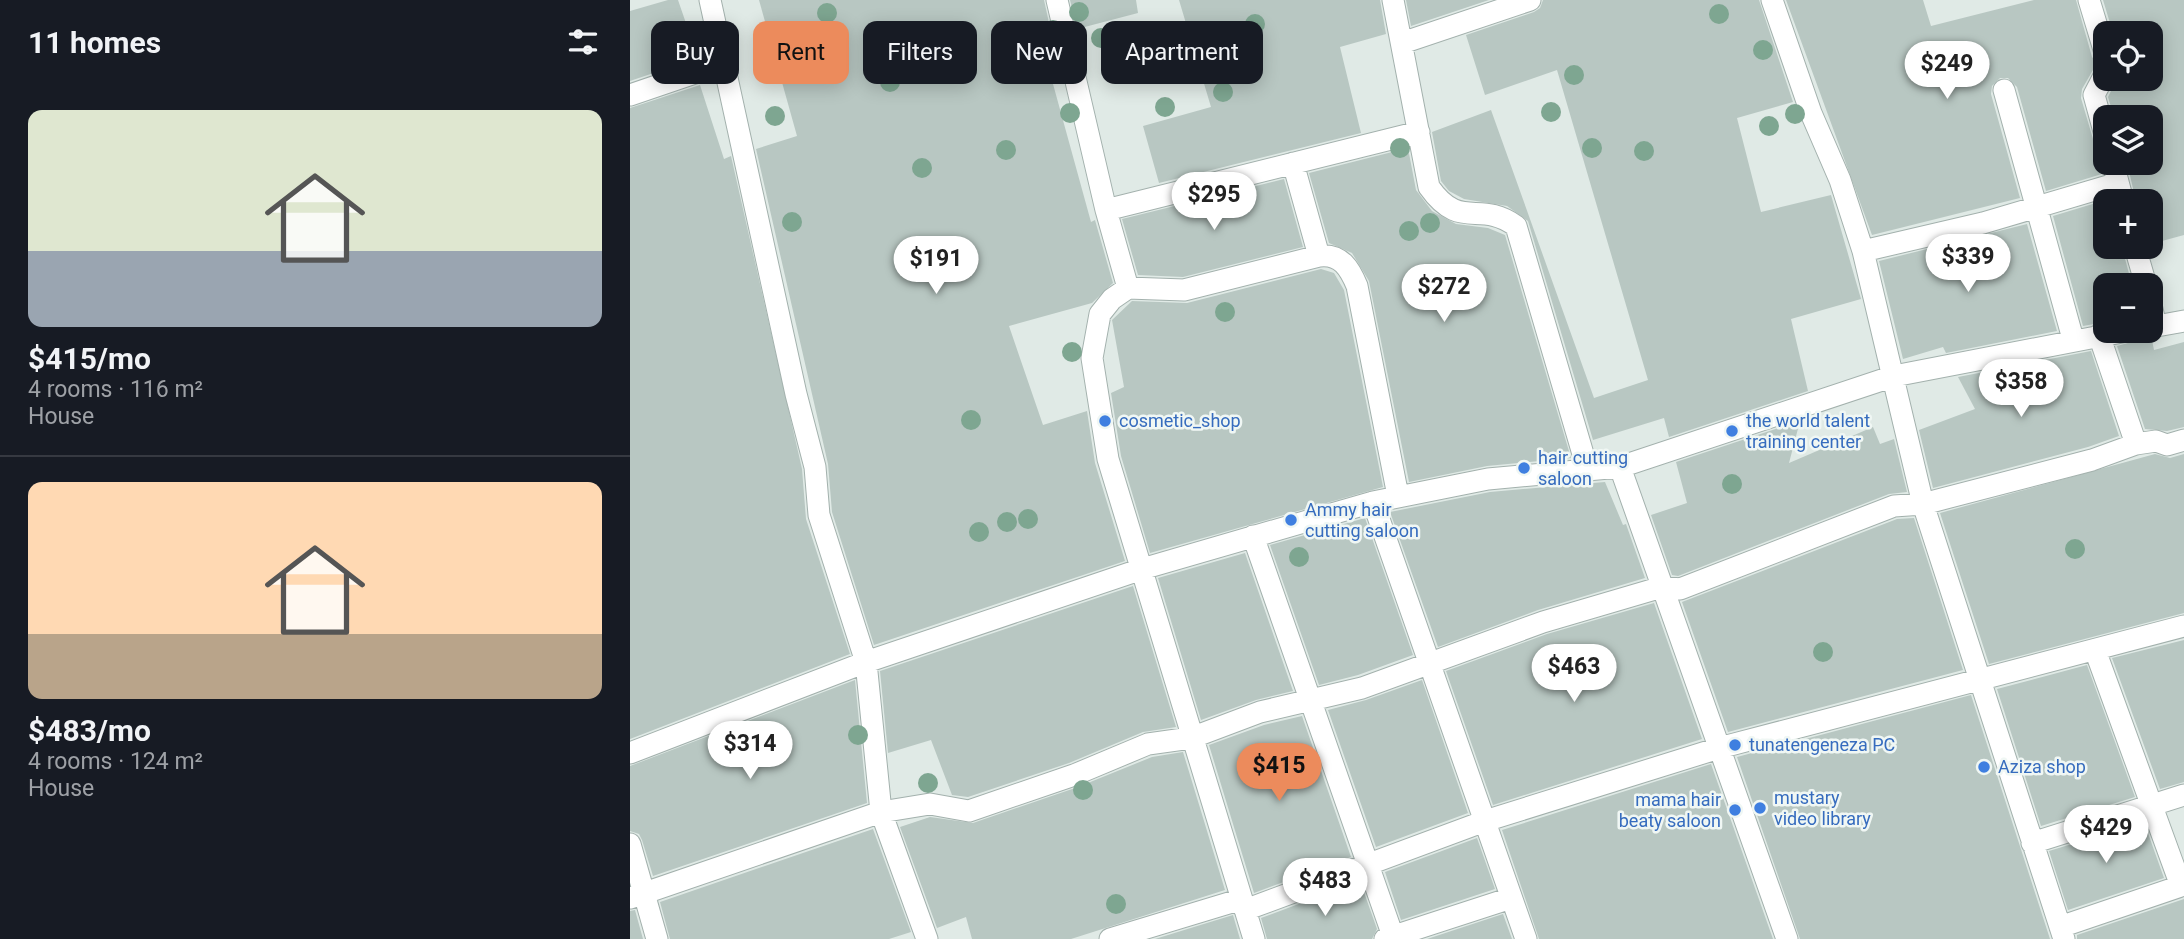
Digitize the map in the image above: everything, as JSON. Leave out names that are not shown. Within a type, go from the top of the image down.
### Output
[{"type":"street","points":[[710,0],[715,21]]},
{"type":"street","points":[[1057,0],[1106,210],[1128,288]]},
{"type":"street","points":[[1394,0],[1429,187],[1439,202],[1454,213],[1499,214],[1516,226],[1588,471]]},
{"type":"street","points":[[1402,43],[1530,0]]},
{"type":"street","points":[[1772,0],[1811,113],[1840,180],[1863,251],[1923,504],[2062,933],[2183,885],[2095,650]]},
{"type":"street","points":[[2089,0],[2095,21]]},
{"type":"street","points":[[630,95],[662,84]]},
{"type":"street","points":[[729,84],[796,394],[815,467],[819,515],[866,662],[881,812],[926,939]]},
{"type":"street","points":[[2004,90],[2073,339]]},
{"type":"street","points":[[1106,210],[1419,132]]},
{"type":"street","points":[[1293,163],[1319,256]]},
{"type":"street","points":[[1863,251],[2037,208],[2118,182]]},
{"type":"street","points":[[1254,939],[1108,459],[1092,358],[1100,314],[1112,299],[1128,288],[1184,289],[1319,256],[1326,255],[1342,261],[1357,286],[1398,496]]},
{"type":"street","points":[[2163,324],[2184,321]]},
{"type":"street","points":[[630,753],[866,662],[1142,569],[1373,502],[1488,479],[1620,467],[1894,376],[2093,336]]},
{"type":"street","points":[[2102,343],[2136,444]]},
{"type":"street","points":[[637,896],[881,812],[930,804],[969,811],[1074,775],[1149,744],[1191,738],[1260,712],[1362,688],[1543,622],[1662,587],[1681,589],[1894,506],[1923,504],[2092,460],[2136,444],[2157,441],[2167,444],[2184,440]]},
{"type":"street","points":[[1620,467],[1787,939]]},
{"type":"street","points":[[1373,502],[1526,939]]},
{"type":"street","points":[[1254,536],[1391,938],[1511,898]]},
{"type":"street","points":[[1110,939],[1243,904],[1367,864],[1485,821],[1719,748],[2184,626]]},
{"type":"street","points":[[2032,843],[2184,795]]},
{"type":"street","points":[[630,844],[637,896],[657,939]]},
{"type":"building","points":[[668,0],[678,0],[685,21],[651,21],[651,74],[630,81],[630,11]]},
{"type":"building","points":[[759,0],[1044,0],[1049,21],[991,21],[991,84],[1053,84],[1091,222],[1095,220],[1113,283],[1092,303],[1009,326],[1043,425],[1087,411],[1095,463],[1125,561],[874,645],[832,512],[828,464],[756,149],[797,136],[782,84],[849,84],[849,21],[765,21]]},
{"type":"building","points":[[1070,0],[1136,0],[1138,13],[1087,26],[1087,21],[1075,21]]},
{"type":"building","points":[[1179,0],[1380,0],[1386,34],[1340,47],[1361,133],[1159,183],[1143,126],[1211,107],[1204,84],[1263,84],[1263,21],[1185,21]]},
{"type":"building","points":[[1406,0],[1489,0],[1411,26]]},
{"type":"building","points":[[1543,0],[1759,0],[1793,102],[1737,118],[1761,212],[1831,195],[1861,299],[1791,319],[1808,391],[1669,437],[1664,418],[1593,440],[1528,221],[1507,206],[1464,199],[1449,191],[1441,181],[1432,132],[1491,110],[1594,398],[1648,380],[1557,70],[1485,95],[1466,35],[1534,12],[1540,8]]},
{"type":"building","points":[[1786,0],[1923,0],[1931,26],[2034,0],[2076,0],[2093,58],[2093,70],[2082,89],[2081,98],[2093,139],[2093,175],[2099,175],[2046,191],[2017,87],[2008,78],[2000,78],[1992,86],[1991,94],[2020,198],[1872,235]]},
{"type":"building","points":[[2103,0],[2184,0],[2184,235],[2163,241],[2163,189],[2133,189],[2130,175],[2163,175],[2163,105],[2110,105],[2108,97],[2111,91],[2163,91],[2163,21],[2109,21]]},
{"type":"building","points":[[700,85],[724,159],[731,156],[802,469],[806,519],[850,654],[630,739],[630,108]]},
{"type":"building","points":[[1408,148],[1416,190],[1432,211],[1456,224],[1488,228],[1505,235],[1571,458],[1487,466],[1409,482],[1369,281],[1352,253],[1329,243],[1309,173]]},
{"type":"building","points":[[1284,179],[1303,247],[1183,277],[1138,275],[1122,219]]},
{"type":"building","points":[[2093,204],[2093,259],[2125,259],[2129,273],[2093,273],[2093,324],[2083,326],[2053,216]]},
{"type":"building","points":[[2027,224],[2057,331],[1946,353],[1943,347],[1903,359],[1879,261]]},
{"type":"building","points":[[1321,269],[1334,273],[1344,290],[1383,487],[1150,553],[1121,456],[1111,393],[1124,387],[1112,320],[1132,301],[1187,303]]},
{"type":"building","points":[[2184,342],[2184,427],[2167,431],[2145,429],[2117,346],[2153,343],[2154,350]]},
{"type":"building","points":[[2091,351],[2119,436],[2088,447],[1933,488],[1919,430],[1975,409],[1958,377]]},
{"type":"building","points":[[1800,421],[1789,463],[1873,427],[1880,444],[1894,439],[1907,492],[1889,494],[1678,576],[1672,575],[1651,515],[1687,503],[1676,462]]},
{"type":"building","points":[[2155,454],[2170,458],[2184,454],[2184,613],[1989,664],[1940,513]]},
{"type":"building","points":[[1605,482],[1623,525],[1626,524],[1645,578],[1538,610],[1438,647],[1390,512],[1490,492]]},
{"type":"building","points":[[1365,518],[1413,655],[1358,675],[1319,685],[1270,545]]},
{"type":"building","points":[[1914,518],[1963,670],[1728,732],[1682,602],[1897,519]]},
{"type":"building","points":[[1245,553],[1293,691],[1256,700],[1201,720],[1158,578]]},
{"type":"building","points":[[1133,586],[1176,727],[1143,732],[1069,763],[968,797],[952,795],[931,740],[888,753],[880,671]]},
{"type":"building","points":[[1654,603],[1702,739],[1493,805],[1446,671],[1547,634]]},
{"type":"building","points":[[2184,640],[2184,782],[2160,789],[2112,658]]},
{"type":"building","points":[[2087,665],[2135,797],[2041,826],[1997,689]]},
{"type":"building","points":[[855,680],[867,803],[653,876],[639,834],[630,831],[630,766]]},
{"type":"building","points":[[1422,680],[1468,813],[1376,847],[1328,710]]},
{"type":"building","points":[[1971,695],[2050,939],[1800,939],[1737,757]]},
{"type":"building","points":[[1302,716],[1351,857],[1254,893],[1209,745],[1264,725]]},
{"type":"building","points":[[1183,752],[1225,890],[1071,939],[972,939],[966,917],[937,928],[900,827],[930,817],[973,823],[1078,787],[1152,757]]},
{"type":"building","points":[[1711,764],[1773,939],[1539,939],[1502,830]]},
{"type":"building","points":[[2144,822],[2164,878],[2068,910],[2049,851]]},
{"type":"building","points":[[873,829],[911,932],[889,939],[670,939],[660,902]]},
{"type":"building","points":[[1477,838],[1495,889],[1401,920],[1385,872]]},
{"type":"building","points":[[1360,881],[1377,929],[1372,939],[1267,939],[1261,918]]},
{"type":"building","points":[[2184,899],[2184,939],[2077,939],[2077,935]]},
{"type":"building","points":[[635,910],[643,939],[630,939],[630,911]]},
{"type":"building","points":[[1503,914],[1512,939],[1427,939]]},
{"type":"building","points":[[1233,915],[1240,939],[1155,939]]},
{"type":"place","name":"cosmetic_shop","points":[[1105,421]]},
{"type":"place","name":"the world talent training center","points":[[1732,431]]},
{"type":"place","name":"hair cutting saloon","points":[[1524,468]]},
{"type":"place","name":"Ammy hair cutting saloon","points":[[1291,520]]},
{"type":"place","name":"tunatengeneza PC","points":[[1735,745]]},
{"type":"place","name":"Aziza shop","points":[[1984,767]]},
{"type":"place","name":"mustary video library","points":[[1760,808]]},
{"type":"place","name":"mama hair beaty saloon","points":[[1735,810]]}]
